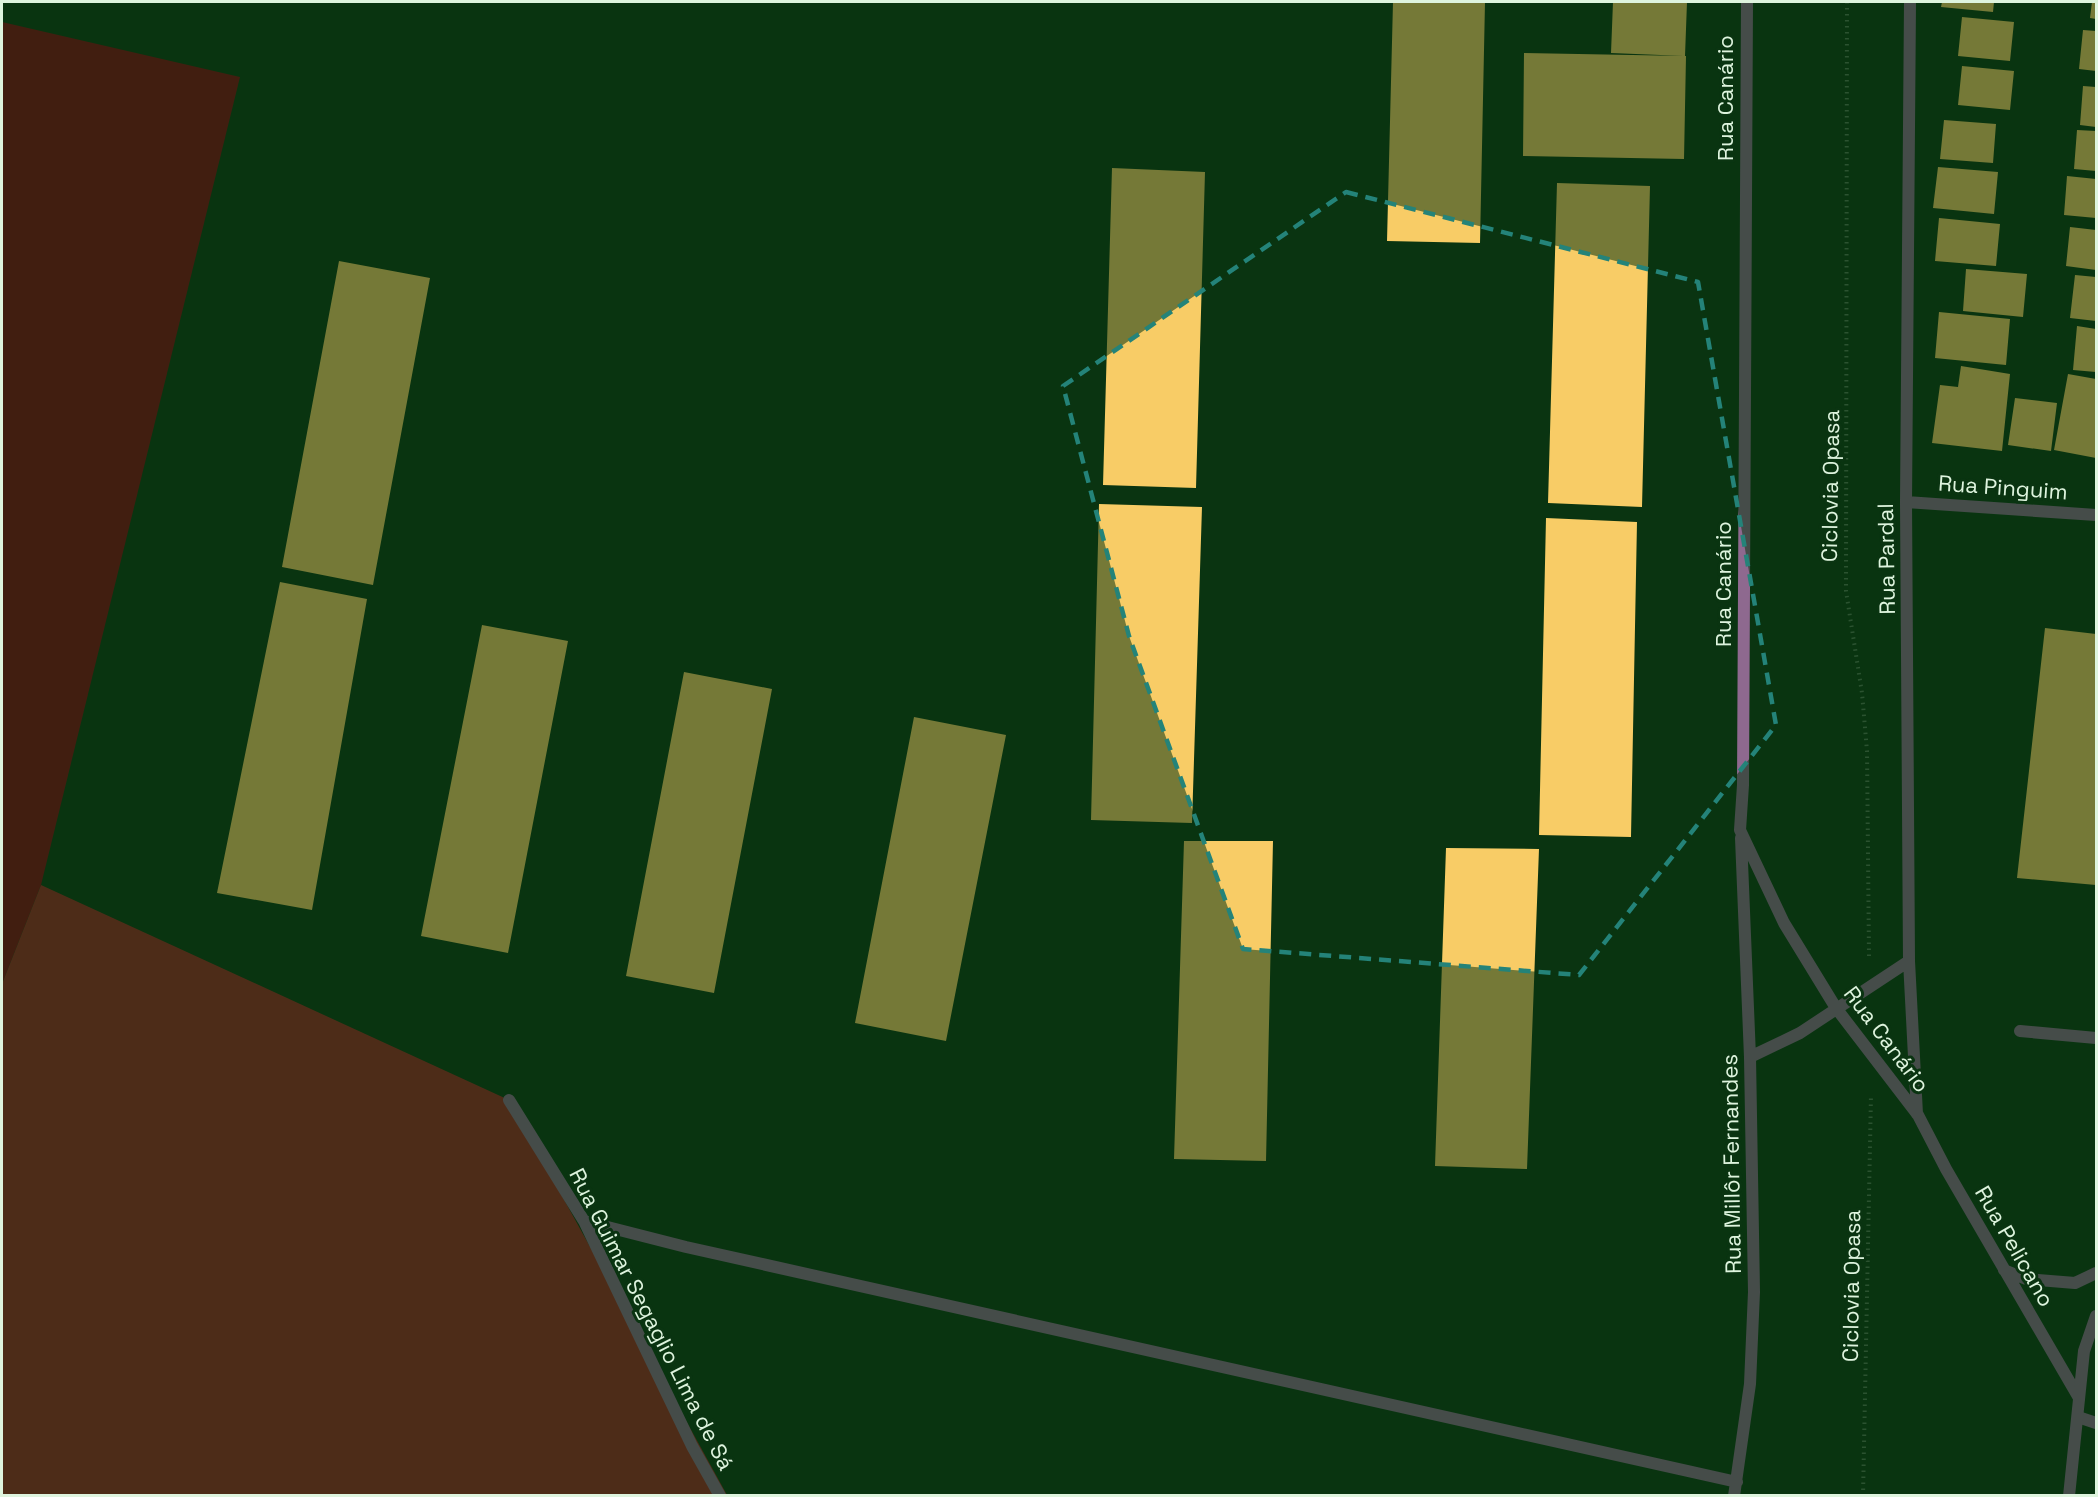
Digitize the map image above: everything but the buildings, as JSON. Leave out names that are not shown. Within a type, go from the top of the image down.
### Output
[{"type":"street","name":"Rua Canário","points":[[1747,2],[1743,785],[1740,830],[1784,923],[1836,1008],[1917,1115]]},
{"type":"street","name":"Rua Pardal","points":[[1910,2],[1906,502],[1909,961],[1917,1115]]},
{"type":"street","name":"Rua Pinguim","points":[[1906,502],[2097,515]]},
{"type":"street","name":"Rua Millôr Fernandes","points":[[1734,1496],[1750,1384],[1754,1292],[1750,1058],[1740,830]]},
{"type":"street","points":[[1750,1058],[1800,1033],[1909,961]]},
{"type":"street","points":[[2020,1031],[2097,1038]]},
{"type":"street","name":"Rua Guimar Segaglio Lima de Sá","points":[[509,1100],[584,1221],[692,1446],[720,1496]]},
{"type":"street","name":"Rua Pelicano","points":[[1917,1115],[2079,1398]]},
{"type":"street","points":[[584,1221],[698,1250],[1737,1482]]},
{"type":"street","points":[[2004,1270],[2025,1279],[2075,1283],[2097,1273]]},
{"type":"street","points":[[2069,1496],[2084,1351],[2097,1317]]},
{"type":"street","points":[[2078,1417],[2097,1423]]},
{"type":"path","name":"Ciclovia Opasa","points":[[1847,2],[1846,591],[1862,693],[1867,751],[1869,961]]},
{"type":"path","name":"Ciclovia Opasa","points":[[1863,1496],[1872,1087]]},
{"type":"highlighted area","points":[[1346,192],[1698,282],[1776,725],[1579,975],[1243,949],[1129,636],[1063,386]]},
{"type":"shaded area","points":[[2,22],[240,77],[41,885],[2,984]]},
{"type":"shaded area","points":[[41,885],[509,1100],[727,1495],[2,1495],[2,984]]}]
